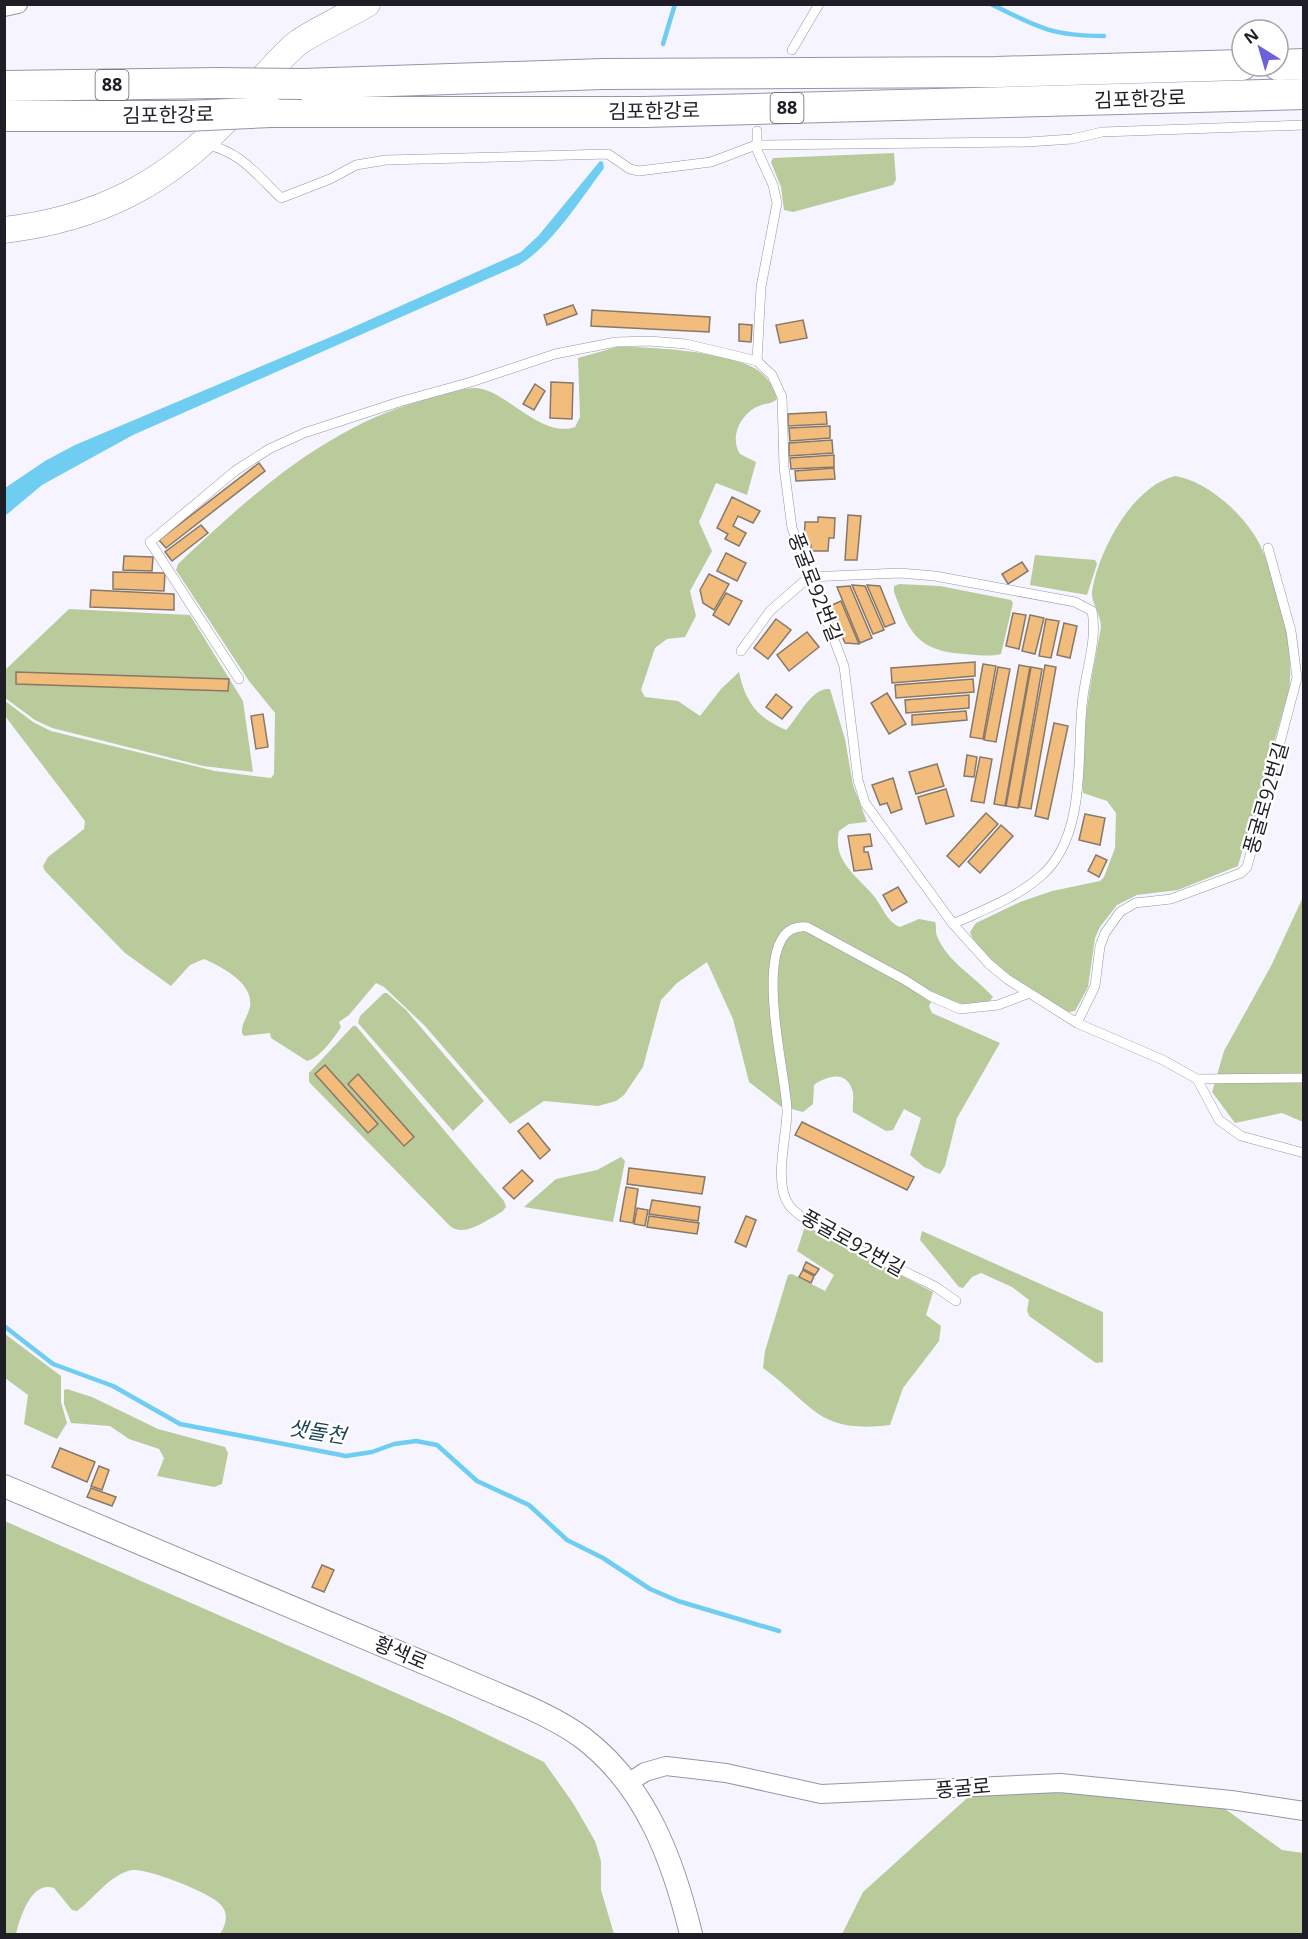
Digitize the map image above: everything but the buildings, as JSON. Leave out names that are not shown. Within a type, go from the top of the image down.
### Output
[{"type":"highway","name":"김포한강로","points":[[4,86],[302,84],[603,74],[996,72],[1230,65]]},
{"type":"highway","name":"김포한강로","points":[[4,116],[186,116],[271,112],[457,114],[644,112],[1304,94]]},
{"type":"main road","points":[[4,230],[38,226],[80,215],[149,186],[201,144],[298,43],[367,4]]},
{"type":"street","points":[[4,7],[18,4]]},
{"type":"street","name":"황색로","points":[[9,1490],[526,1707],[582,1737],[608,1759],[628,1783],[664,1846],[691,1935]]},
{"type":"street","name":"풍굴로","points":[[628,1783],[645,1772],[666,1766],[726,1773],[821,1794],[898,1793],[1060,1783],[1231,1800],[1304,1811]]},
{"type":"lane","points":[[792,50],[819,4]]},
{"type":"lane","points":[[201,144],[224,148],[237,155],[281,198],[330,179],[356,165],[386,160],[608,154],[630,169],[639,171],[687,167],[711,162],[756,144],[1028,142],[1071,139],[1102,132],[1304,125]]},
{"type":"lane","points":[[239,679],[150,542],[257,455],[304,433],[555,354],[595,345],[630,341],[672,343],[725,352],[757,361],[761,288],[777,203],[773,185],[756,144],[757,131]]},
{"type":"lane","name":"풍굴로92번길","points":[[757,361],[772,375],[782,397],[788,510],[798,548],[844,666],[858,780],[865,803],[953,924],[989,964],[1027,994],[1077,1023],[1162,1060],[1197,1079]]},
{"type":"lane","name":"풍굴로92번길","points":[[1077,1023],[1095,986],[1105,933],[1120,912],[1135,903],[1178,897],[1241,873],[1247,867],[1297,678],[1291,631],[1268,548]]},
{"type":"lane","points":[[741,651],[770,612],[809,577],[868,572],[935,576],[1075,602],[1092,611],[1094,627],[1082,700],[1074,813],[1062,848],[1053,864],[1026,888],[1002,902],[953,924]]},
{"type":"lane","name":"풍굴로92번길","points":[[956,1300],[936,1287],[807,1220],[787,1203],[783,1188],[786,1094],[774,997],[776,948],[780,936],[788,929],[797,926],[807,927],[930,996],[960,1010],[998,1005],[1027,994]]},
{"type":"lane","points":[[1304,1078],[1197,1079],[1212,1108],[1229,1129],[1241,1136],[1304,1153]]},
{"type":"green space","points":[[894,153],[896,180],[893,185],[793,212],[784,210],[781,187],[771,162],[773,158]]},
{"type":"green space","points":[[617,347],[668,349],[728,358],[744,363],[764,375],[776,395],[777,399],[773,402],[753,409],[747,414],[739,426],[736,440],[740,454],[756,462],[747,495],[716,483],[699,522],[712,551],[690,591],[696,616],[685,637],[667,639],[655,648],[641,690],[645,697],[678,701],[700,716],[721,689],[739,672],[745,692],[754,707],[767,720],[786,730],[811,698],[823,690],[830,689],[845,739],[853,785],[867,822],[849,824],[839,831],[838,842],[842,859],[895,924],[900,927],[919,919],[935,922],[937,936],[948,954],[993,997],[989,1002],[965,1005],[935,995],[929,1006],[932,1013],[1000,1043],[957,1118],[945,1166],[940,1174],[924,1167],[910,1155],[921,1118],[904,1109],[893,1130],[886,1131],[853,1112],[853,1093],[847,1081],[842,1078],[831,1077],[814,1085],[813,1104],[803,1112],[780,1106],[749,1082],[733,1019],[707,962],[677,983],[661,1000],[643,1067],[624,1095],[616,1101],[598,1106],[544,1101],[510,1124],[425,1026],[384,987],[376,983],[349,1015],[339,1022],[341,1027],[335,1037],[317,1056],[307,1061],[271,1038],[270,1033],[244,1036],[242,1030],[250,1007],[250,998],[242,983],[235,977],[204,959],[190,965],[171,986],[125,953],[45,871],[43,866],[48,857],[84,829],[85,821],[5,716],[4,700],[33,722],[51,731],[215,771],[271,778],[274,774],[275,713],[249,681],[176,570],[178,564],[235,511],[296,463],[328,442],[397,408],[455,391],[475,388],[498,396],[549,426],[562,429],[575,427],[580,417],[578,358]]},
{"type":"green space","points":[[1175,476],[1200,484],[1223,500],[1244,521],[1259,543],[1273,576],[1283,616],[1290,656],[1289,691],[1238,866],[1178,890],[1137,895],[1117,905],[1100,927],[1095,938],[1088,987],[1075,1011],[1069,1012],[1014,978],[985,953],[970,932],[976,923],[1020,902],[1052,891],[1100,881],[1104,877],[1115,848],[1116,813],[1107,801],[1083,793],[1082,772],[1084,731],[1101,627],[1092,592],[1101,558],[1131,507],[1159,482]]},
{"type":"green space","points":[[1035,555],[1095,560],[1097,564],[1087,595],[1030,585]]},
{"type":"green space","points":[[899,584],[940,586],[1011,600],[1013,603],[1001,654],[983,656],[948,652],[926,644],[917,637],[905,619],[894,592],[894,586]]},
{"type":"green space","points":[[69,609],[190,615],[243,701],[253,772],[203,766],[52,728],[35,720],[5,698],[4,671]]},
{"type":"green space","points":[[1303,897],[1303,1122],[1282,1113],[1235,1123],[1212,1092],[1224,1051],[1271,966]]},
{"type":"green space","points":[[384,993],[387,993],[406,1010],[484,1101],[453,1131],[358,1023],[360,1016]]},
{"type":"green space","points":[[353,1026],[356,1026],[504,1201],[506,1207],[502,1212],[470,1228],[457,1230],[451,1227],[309,1082],[309,1073]]},
{"type":"green space","points":[[621,1157],[625,1161],[613,1222],[524,1207],[556,1179],[597,1170]]},
{"type":"green space","points":[[805,1226],[933,1292],[926,1315],[941,1326],[939,1341],[903,1388],[890,1425],[866,1427],[831,1421],[806,1405],[763,1368],[765,1351],[788,1275],[792,1274],[825,1291],[834,1275],[797,1251]]},
{"type":"green space","points":[[922,1231],[1103,1312],[1103,1362],[1096,1363],[1029,1316],[1027,1310],[1029,1300],[1012,1287],[981,1273],[972,1277],[963,1288],[959,1287],[920,1240]]},
{"type":"green space","points":[[5,1334],[61,1376],[61,1402],[67,1423],[57,1439],[24,1424],[28,1395],[5,1378]]},
{"type":"green space","points":[[64,1390],[92,1397],[158,1429],[225,1447],[228,1453],[222,1484],[214,1487],[157,1476],[164,1458],[159,1449],[129,1439],[110,1426],[71,1423],[64,1404]]},
{"type":"green space","points":[[7,1522],[455,1719],[544,1762],[573,1803],[595,1841],[601,1861],[601,1890],[614,1934],[220,1934],[226,1916],[224,1908],[215,1900],[193,1888],[164,1877],[132,1870],[117,1876],[77,1911],[72,1910],[54,1888],[46,1887],[39,1890],[28,1902],[16,1934],[5,1934],[4,1523]]},
{"type":"green space","points":[[976,1790],[1081,1790],[1221,1806],[1282,1850],[1303,1853],[1303,1934],[842,1934],[863,1892]]},
{"type":"water","points":[[600,161],[603,162],[604,168],[565,221],[543,246],[519,265],[133,435],[42,485],[5,516],[5,488],[45,461],[75,445],[340,333],[521,252],[539,235]]},
{"type":"waterway","points":[[663,44],[675,4]]},
{"type":"waterway","points":[[991,4],[1045,29],[1086,36],[1104,36]]},
{"type":"waterway","name":"샛돌천","points":[[4,1326],[53,1364],[113,1386],[180,1424],[346,1456],[416,1441],[437,1445],[477,1481],[529,1505],[567,1540],[603,1558],[650,1589],[678,1601],[779,1631]]}]
